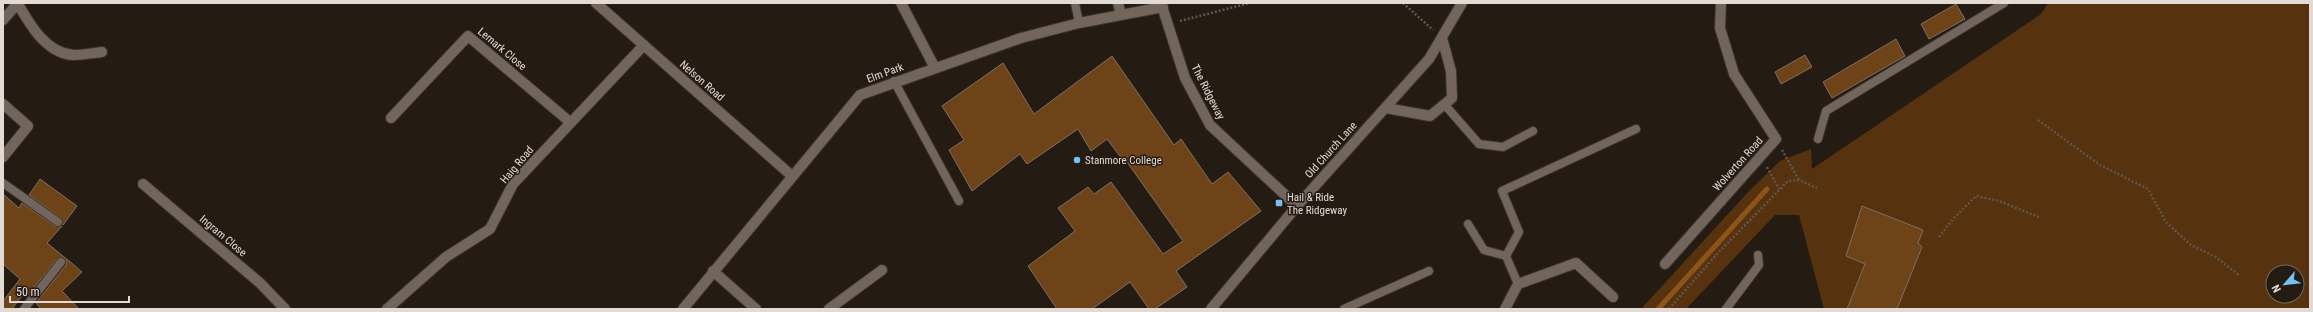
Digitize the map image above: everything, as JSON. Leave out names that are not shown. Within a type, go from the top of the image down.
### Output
[{"type":"street","points":[[3,20],[18,3],[27,19],[44,41],[60,52],[73,55],[102,52]]},
{"type":"street","name":"Nelson Road","points":[[596,3],[792,176]]},
{"type":"street","points":[[901,3],[935,68]]},
{"type":"street","points":[[1118,3],[1121,15]]},
{"type":"street","name":"Old Church Lane","points":[[1211,309],[1297,206],[1429,59],[1462,3]]},
{"type":"street","name":"Wolverton Road","points":[[1665,264],[1776,139],[1734,74],[1720,28],[1721,3]]},
{"type":"street","name":"Elm Park","points":[[683,309],[860,95],[1021,38],[1079,23],[1162,5]]},
{"type":"street","name":"The Ridgeway","points":[[1162,5],[1185,78],[1210,125],[1297,206]]},
{"type":"street","name":"Lemark Close","points":[[391,118],[468,36],[570,122]]},
{"type":"street","points":[[1386,108],[1430,116],[1452,98],[1451,71],[1442,38]]},
{"type":"street","name":"Haig Road","points":[[387,309],[446,257],[490,229],[513,184],[644,45]]},
{"type":"street","points":[[3,104],[28,126],[3,157]]},
{"type":"street","name":"Ingram Close","points":[[143,184],[260,283],[285,309]]},
{"type":"street","points":[[1505,309],[1518,284],[1576,263],[1613,297]]},
{"type":"street","points":[[829,309],[882,270]]},
{"type":"street","points":[[713,271],[756,309]]},
{"type":"lane","points":[[1075,3],[1079,23]]},
{"type":"lane","points":[[1818,138],[1826,111],[2004,3]]},
{"type":"lane","points":[[894,82],[959,201]]},
{"type":"lane","points":[[1444,104],[1479,144],[1503,147],[1533,130]]},
{"type":"lane","points":[[1506,256],[1519,232],[1502,191],[1636,129]]},
{"type":"lane","points":[[3,183],[58,222]]},
{"type":"lane","points":[[1468,224],[1484,250],[1506,256]]},
{"type":"lane","points":[[1726,309],[1759,265],[1758,255]]},
{"type":"lane","points":[[1506,256],[1518,284]]},
{"type":"lane","points":[[24,309],[61,262]]},
{"type":"lane","points":[[1344,309],[1429,271]]},
{"type":"path","points":[[1168,24],[1250,3]]},
{"type":"path","points":[[1403,3],[1442,38]]},
{"type":"path","points":[[2038,120],[2100,165],[2148,189],[2166,222],[2192,245],[2216,257],[2240,276]]},
{"type":"path","points":[[1776,139],[1799,180]]},
{"type":"path","points":[[1761,157],[1780,189]]},
{"type":"path","points":[[1669,309],[1717,254],[1788,181],[1799,180],[1817,188]]},
{"type":"path","points":[[1939,237],[1954,218],[1976,196],[1999,201],[2038,217]]},
{"type":"shaded area","points":[[2048,3],[2310,3],[2310,309],[1824,309],[1799,215],[1775,215],[1686,309],[1641,309],[1749,191],[1780,161],[1811,149],[1812,169],[2041,14]]},
{"type":"building","points":[[1956,4],[1965,19],[1929,39],[1921,24]]},
{"type":"building","points":[[1896,39],[1905,56],[1832,98],[1823,82]]},
{"type":"building","points":[[1805,55],[1812,67],[1781,84],[1775,72]]},
{"type":"building","points":[[1112,56],[1174,145],[1181,139],[1212,184],[1228,172],[1261,211],[1176,271],[1187,287],[1155,309],[1149,309],[1130,282],[1092,309],[1057,309],[1028,266],[1075,231],[1058,208],[1088,187],[1094,194],[1111,182],[1163,254],[1183,241],[1127,162],[1125,163],[1107,139],[1091,151],[1078,129],[1027,164],[1020,154],[972,191],[949,150],[964,140],[942,106],[1003,63],[1034,114]]},
{"type":"building","points":[[40,179],[77,206],[63,225],[61,218],[29,195]]},
{"type":"building","points":[[3,194],[19,208],[22,203],[55,226],[62,226],[47,243],[82,272],[62,291],[79,309],[41,309],[36,303],[66,265],[66,260],[61,257],[57,259],[28,295],[25,292],[12,309],[3,309],[3,301],[20,279],[3,264]]},
{"type":"building","points":[[1862,206],[1923,230],[1918,243],[1922,247],[1897,309],[1847,309],[1865,264],[1846,256]]},
{"type":"waterway","points":[[1658,309],[1767,189]]},
{"type":"place","name":"Stanmore College","points":[[1077,160]]},
{"type":"place","name":"Hail & Ride The Ridgeway","points":[[1279,203]]}]
